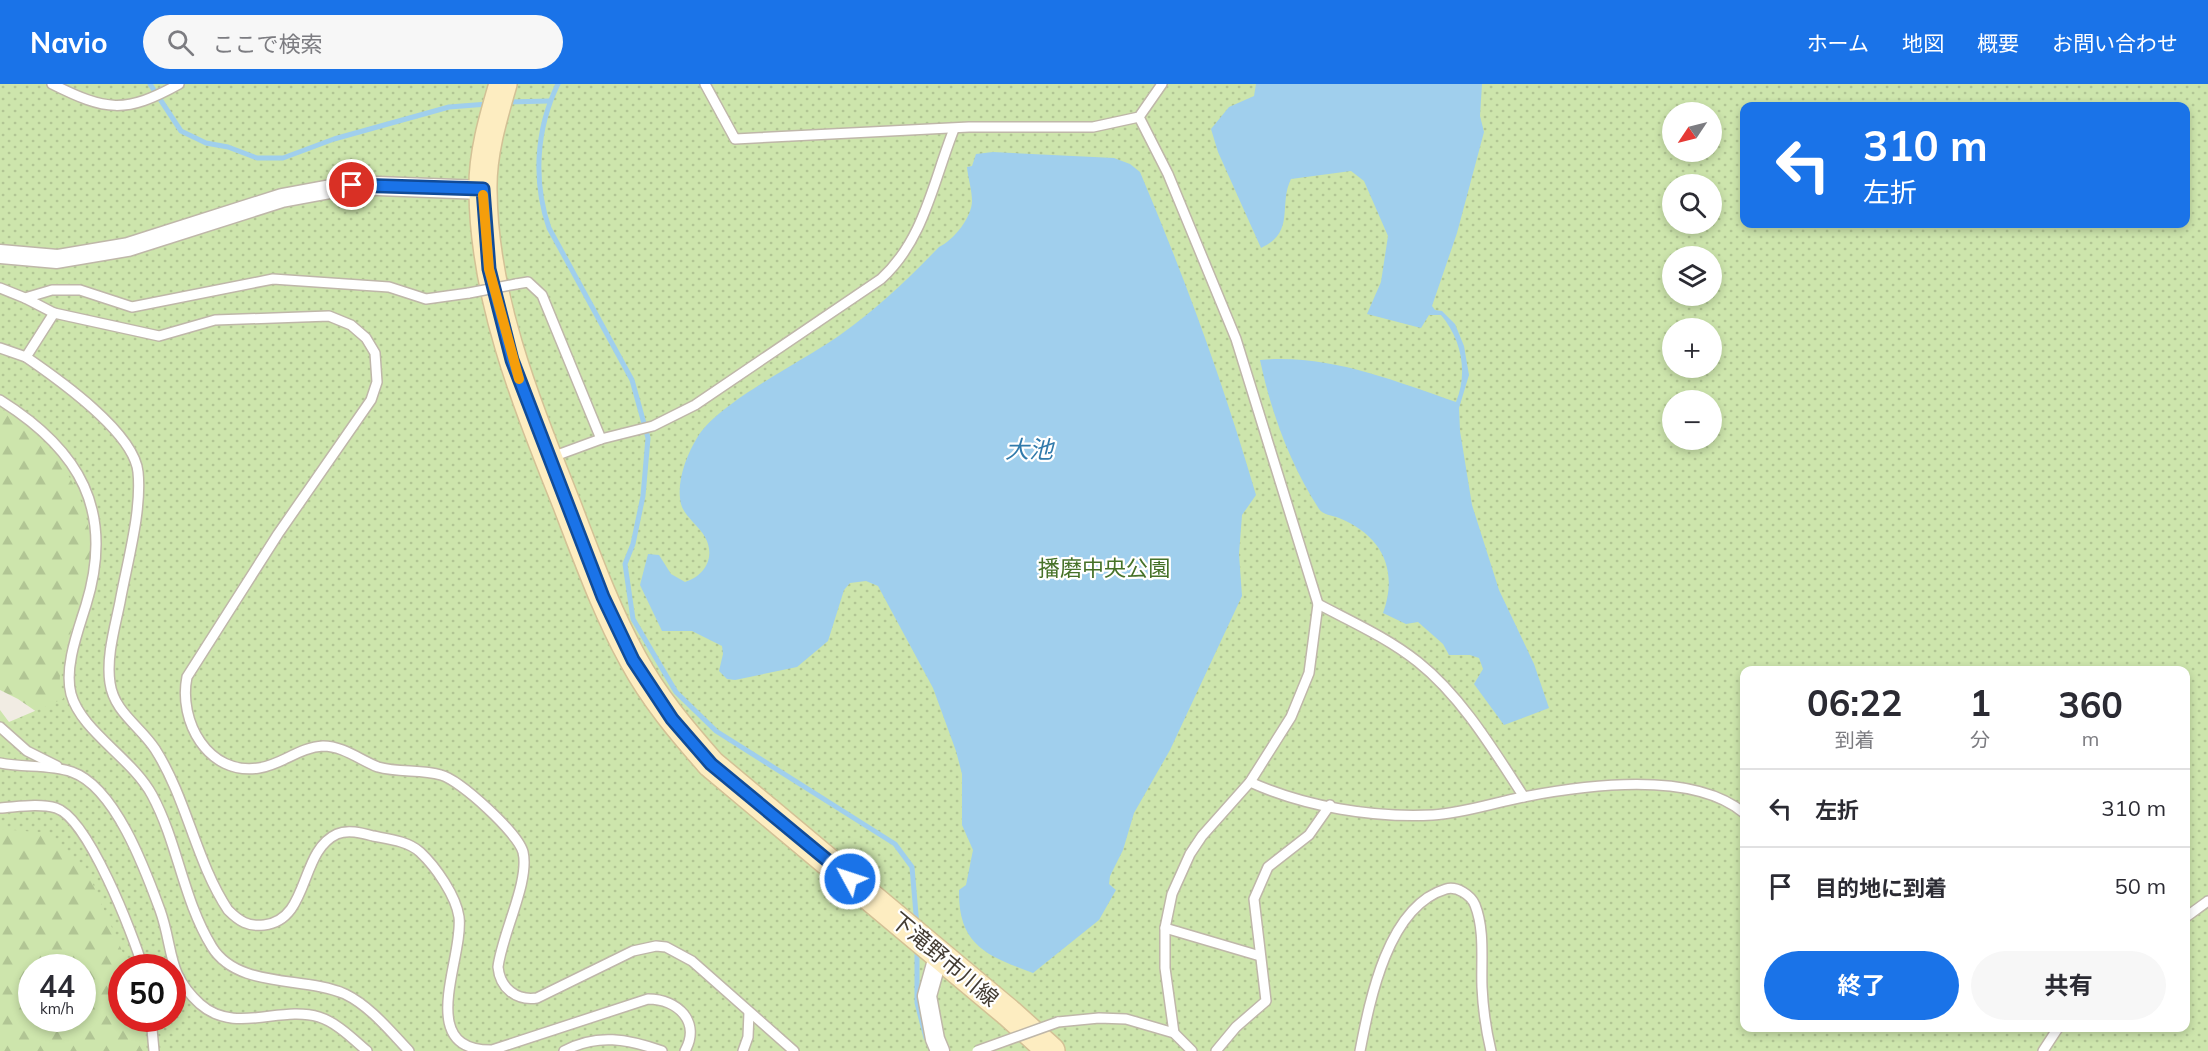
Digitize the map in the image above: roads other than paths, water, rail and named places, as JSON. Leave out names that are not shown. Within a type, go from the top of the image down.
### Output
[{"type":"main road","name":"下滝野市川線","points":[[503,84],[493,116],[483,189],[489,269],[512,360],[548,458],[603,597],[633,660],[672,719],[711,764],[939,953],[1051,1051]]},
{"type":"street","points":[[0,254],[57,259],[128,247],[282,198],[352,185],[483,189]]},
{"type":"street","points":[[939,953],[927,996],[935,1039],[940,1051]]},
{"type":"lane","points":[[52,84],[104,106],[122,106],[150,99],[179,84]]},
{"type":"lane","points":[[705,84],[735,139],[954,129],[1094,127],[1139,117],[1162,84]]},
{"type":"lane","points":[[1139,117],[1168,174],[1236,339],[1264,438],[1292,514],[1318,604],[1313,651],[1302,691],[1291,717],[1250,782],[1215,820],[1190,854],[1172,894],[1165,928],[1165,968],[1174,1033]]},
{"type":"lane","points":[[548,458],[601,439],[653,426],[695,405],[880,279],[895,266],[917,233],[954,129]]},
{"type":"lane","points":[[25,298],[52,290],[80,290],[132,307],[148,306],[262,279],[290,278],[389,287],[426,299],[528,282],[542,295],[601,439]]},
{"type":"lane","points":[[0,288],[54,313],[159,336],[215,320],[329,316],[351,326],[366,338],[375,353],[377,367],[377,382],[370,400],[294,509],[187,677],[187,715],[198,739],[215,758],[241,769],[262,768],[313,747],[325,746],[339,748],[379,767],[442,775],[453,780],[504,823],[514,834],[523,852],[522,878],[498,967],[506,987],[517,996],[537,998],[633,951],[656,946],[676,951],[692,960],[794,1051]]},
{"type":"lane","points":[[26,357],[54,313]]},
{"type":"lane","points":[[0,348],[26,357],[63,383],[111,427],[133,456],[138,471],[134,528],[114,634],[109,669],[110,683],[118,707],[155,749],[228,910],[240,921],[253,927],[278,922],[288,914],[295,903],[315,857],[324,844],[339,833],[359,832],[407,844],[419,851],[429,863],[458,909],[460,934],[448,1002],[449,1024],[457,1040],[472,1049],[492,1050],[648,999],[660,999],[674,1004],[689,1020],[692,1033],[687,1047]]},
{"type":"lane","points":[[0,400],[32,420],[60,448],[84,484],[95,525],[95,565],[70,670],[71,694],[84,721],[130,765],[152,795],[201,927],[214,950],[240,971],[254,976],[319,984],[346,995],[373,1014],[409,1051]]},
{"type":"lane","points":[[1318,604],[1381,637],[1419,663],[1465,713],[1524,797]]},
{"type":"lane","points":[[0,727],[27,751],[94,784],[112,806],[160,910],[173,968],[184,987],[202,1005],[237,1019],[295,1013],[320,1017],[367,1051]]},
{"type":"lane","points":[[0,763],[65,771]]},
{"type":"lane","points":[[1250,782],[1269,790],[1330,805],[1386,815],[1435,815],[1475,809],[1524,797],[1608,786],[1645,785],[1683,788],[1712,795],[1740,811]]},
{"type":"lane","points":[[1216,1051],[1236,1026],[1266,1001],[1254,899],[1268,867],[1309,835],[1330,805]]},
{"type":"lane","points":[[0,808],[28,806],[56,808],[71,817],[86,835],[139,954]]},
{"type":"lane","points":[[1360,1051],[1378,977],[1404,919],[1416,906],[1436,892],[1450,888],[1465,892],[1475,903],[1478,916],[1482,989],[1491,1051]]},
{"type":"lane","points":[[2190,914],[2208,901]]},
{"type":"lane","points":[[1165,928],[1260,956]]},
{"type":"lane","points":[[742,1051],[748,1037],[749,1012]]},
{"type":"lane","points":[[977,1051],[1058,1022],[1099,1018],[1126,1019],[1174,1033],[1191,1051]]},
{"type":"lane","points":[[152,1032],[154,1051]]},
{"type":"lane","points":[[2043,1051],[2055,1032]]},
{"type":"lane","points":[[564,1051],[592,1040],[609,1039],[624,1040],[662,1051]]},
{"type":"water","points":[[1256,84],[1482,84],[1480,116],[1484,132],[1457,233],[1432,306],[1435,310],[1442,311],[1455,324],[1464,346],[1469,375],[1459,408],[1460,431],[1472,505],[1499,590],[1534,664],[1549,708],[1504,725],[1474,684],[1483,669],[1479,658],[1470,655],[1449,655],[1443,644],[1418,622],[1406,624],[1383,613],[1389,582],[1383,555],[1376,544],[1354,525],[1321,511],[1290,456],[1270,399],[1260,360],[1311,361],[1360,370],[1456,402],[1462,380],[1461,357],[1454,335],[1441,315],[1429,315],[1421,328],[1367,314],[1381,282],[1388,236],[1364,181],[1351,171],[1291,179],[1279,234],[1272,242],[1261,248],[1218,152],[1211,129],[1229,107],[1254,96]]},
{"type":"water","name":"大池","points":[[993,152],[1114,158],[1130,164],[1140,172],[1203,332],[1256,495],[1242,515],[1239,554],[1242,596],[1170,750],[1134,813],[1123,850],[1110,876],[1109,884],[1116,890],[1099,920],[1033,973],[990,954],[970,936],[964,924],[959,890],[966,885],[973,850],[962,825],[962,774],[933,688],[878,586],[866,581],[850,583],[844,590],[828,641],[797,667],[735,680],[727,679],[719,671],[723,654],[722,646],[692,631],[662,631],[640,585],[648,554],[659,555],[671,574],[685,582],[698,575],[707,565],[708,544],[681,504],[680,487],[689,453],[708,424],[742,396],[854,325],[945,244],[966,221],[971,207],[972,197],[967,167],[972,166],[976,154]]},
{"type":"waterway","points":[[150,84],[181,131],[206,143],[228,147],[257,158],[283,158],[334,139],[449,107],[488,104]]},
{"type":"waterway","points":[[558,84],[541,137],[539,174],[544,210],[549,228],[632,380],[648,438],[643,496],[633,544],[625,564],[633,619],[676,692],[716,731],[895,844],[912,867],[917,926]]},
{"type":"waterway","points":[[506,102],[549,101]]},
{"type":"waterway","points":[[917,947],[917,1003],[926,1038]]},
{"type":"park label","name":"播磨中央公園","points":[[1104,568]]}]
